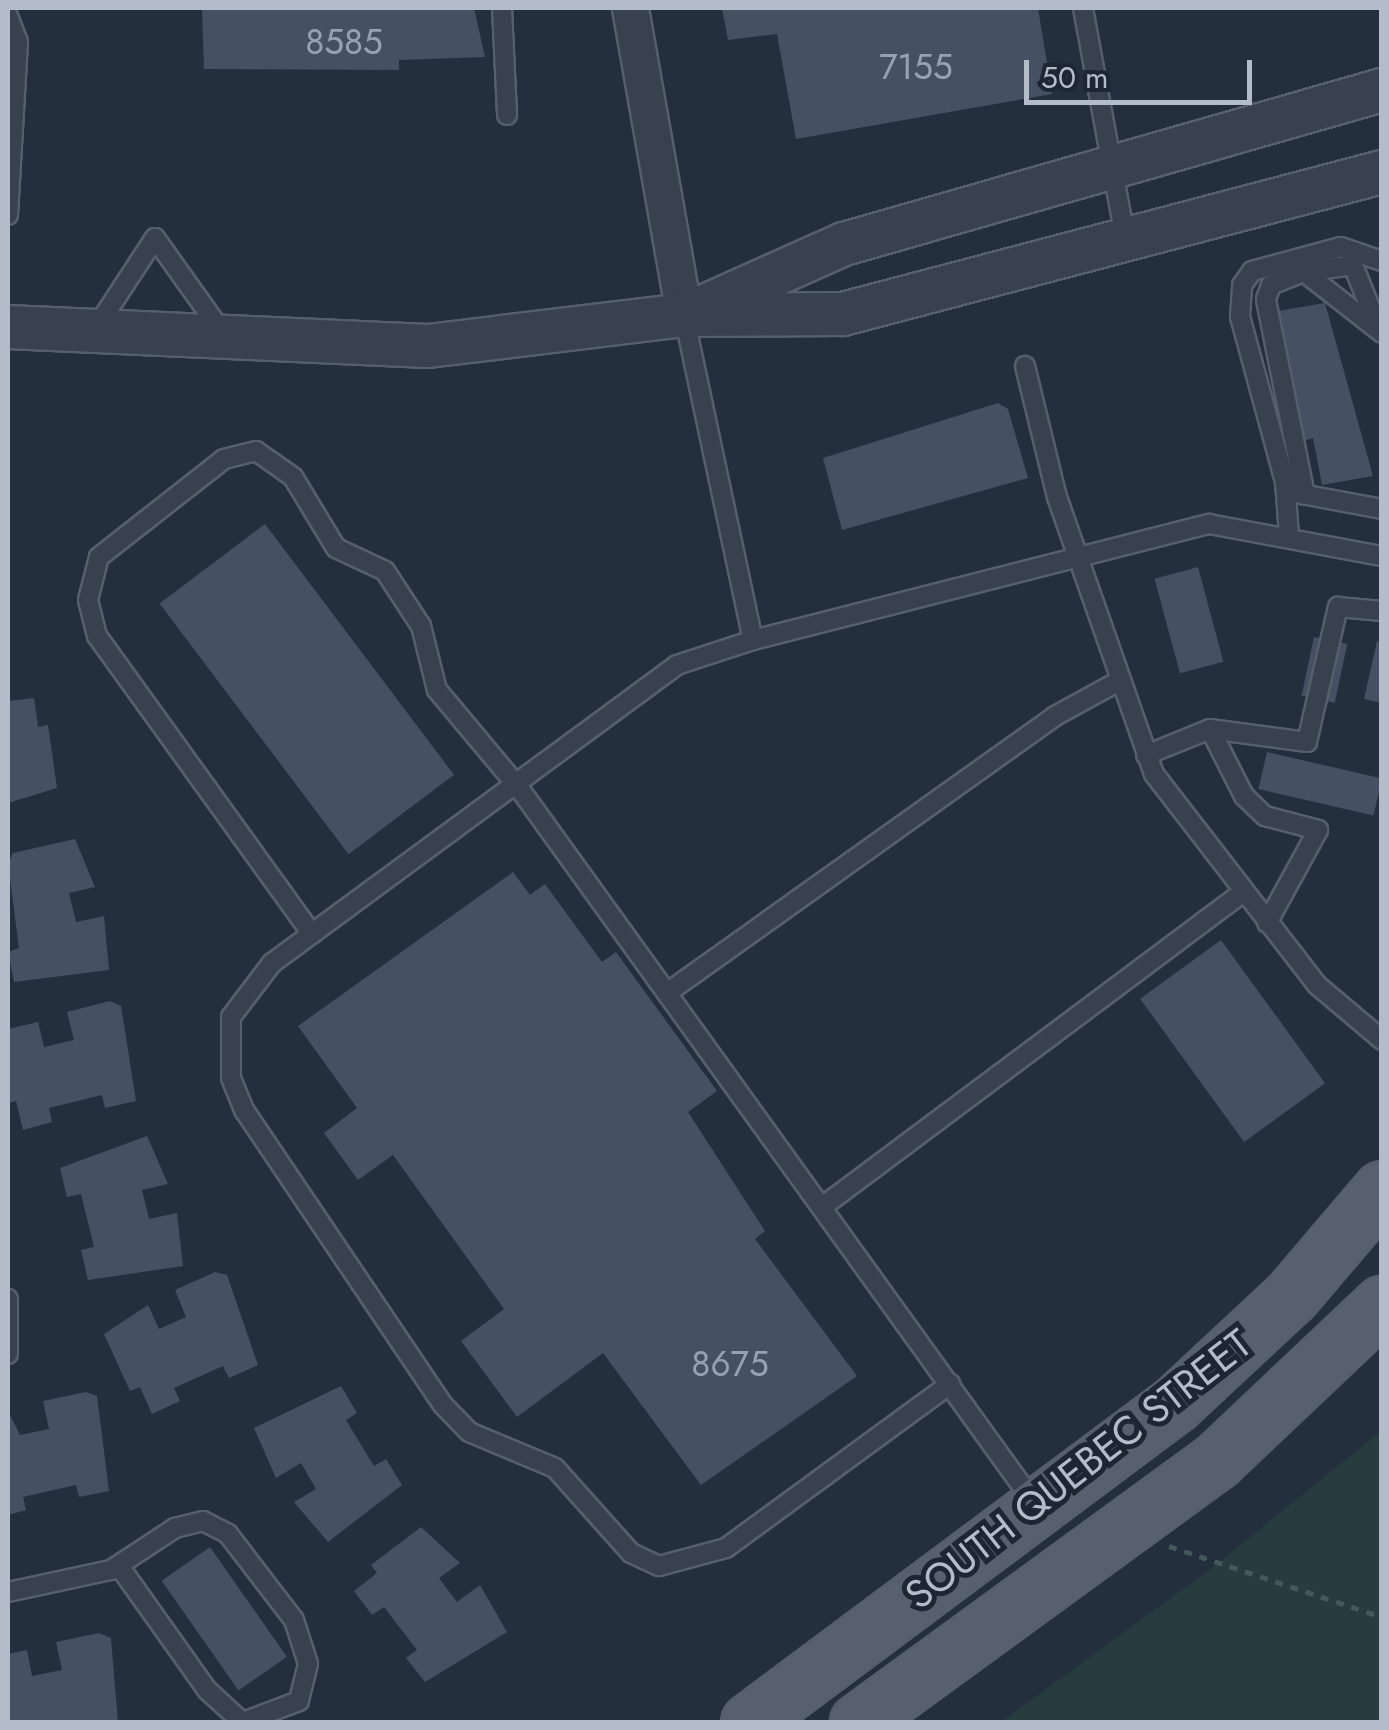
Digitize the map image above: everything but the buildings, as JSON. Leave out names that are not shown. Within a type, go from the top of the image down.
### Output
[{"type":"main road","name":"SOUTH QUEBEC STREET","points":[[749,1722],[1038,1508],[1236,1350],[1382,1189]]},
{"type":"main road","name":"SOUTH QUEBEC STREET","points":[[858,1722],[1142,1519],[1294,1395],[1382,1304]]},
{"type":"street","points":[[630,8],[684,315]]},
{"type":"street","points":[[684,315],[844,244],[1109,163],[1382,90]]},
{"type":"street","points":[[8,328],[228,340],[462,344],[684,315],[843,314],[1382,172]]},
{"type":"lane","points":[[502,8],[507,115]]},
{"type":"lane","points":[[1083,8],[1126,242]]},
{"type":"lane","points":[[8,16],[18,42],[8,213]]},
{"type":"lane","points":[[89,332],[110,316],[155,238],[228,340]]},
{"type":"lane","points":[[1289,536],[1286,492],[1240,316],[1242,285],[1252,271],[1342,247],[1382,261]]},
{"type":"lane","points":[[1305,495],[1266,300],[1272,285],[1304,272],[1353,265],[1367,280],[1378,326]]},
{"type":"lane","points":[[1304,272],[1378,326]]},
{"type":"lane","points":[[684,315],[754,640]]},
{"type":"lane","points":[[1025,366],[1078,554],[1146,756],[1266,922],[1342,1011],[1382,1040]]},
{"type":"lane","points":[[312,934],[97,636],[88,600],[99,557],[224,459],[256,452],[276,458],[336,548],[385,570],[422,626],[437,690],[519,788],[1038,1508]]},
{"type":"lane","points":[[1286,492],[1382,509]]},
{"type":"lane","points":[[950,1384],[726,1548],[659,1566],[631,1553],[555,1468],[469,1432],[443,1405],[244,1110],[226,1049],[231,1018],[260,975],[519,788],[677,665],[754,640],[1078,554],[1209,524],[1382,556]]},
{"type":"lane","points":[[1146,756],[1210,730],[1308,742],[1338,607],[1382,611]]},
{"type":"lane","points":[[667,992],[1055,716],[1119,680]]},
{"type":"lane","points":[[1210,730],[1244,796],[1265,816],[1318,830],[1266,922]]},
{"type":"lane","points":[[822,1207],[1242,893]]},
{"type":"lane","points":[[8,1299],[8,1354]]},
{"type":"lane","points":[[8,1592],[119,1566],[174,1528],[202,1521],[228,1534],[294,1620],[308,1664],[300,1700],[242,1722],[207,1690],[119,1566]]},
{"type":"path","points":[[1142,1519],[1176,1555],[1382,1617]]},
{"type":"green space","points":[[1381,1431],[1381,1722],[1001,1722],[1212,1568]]}]
